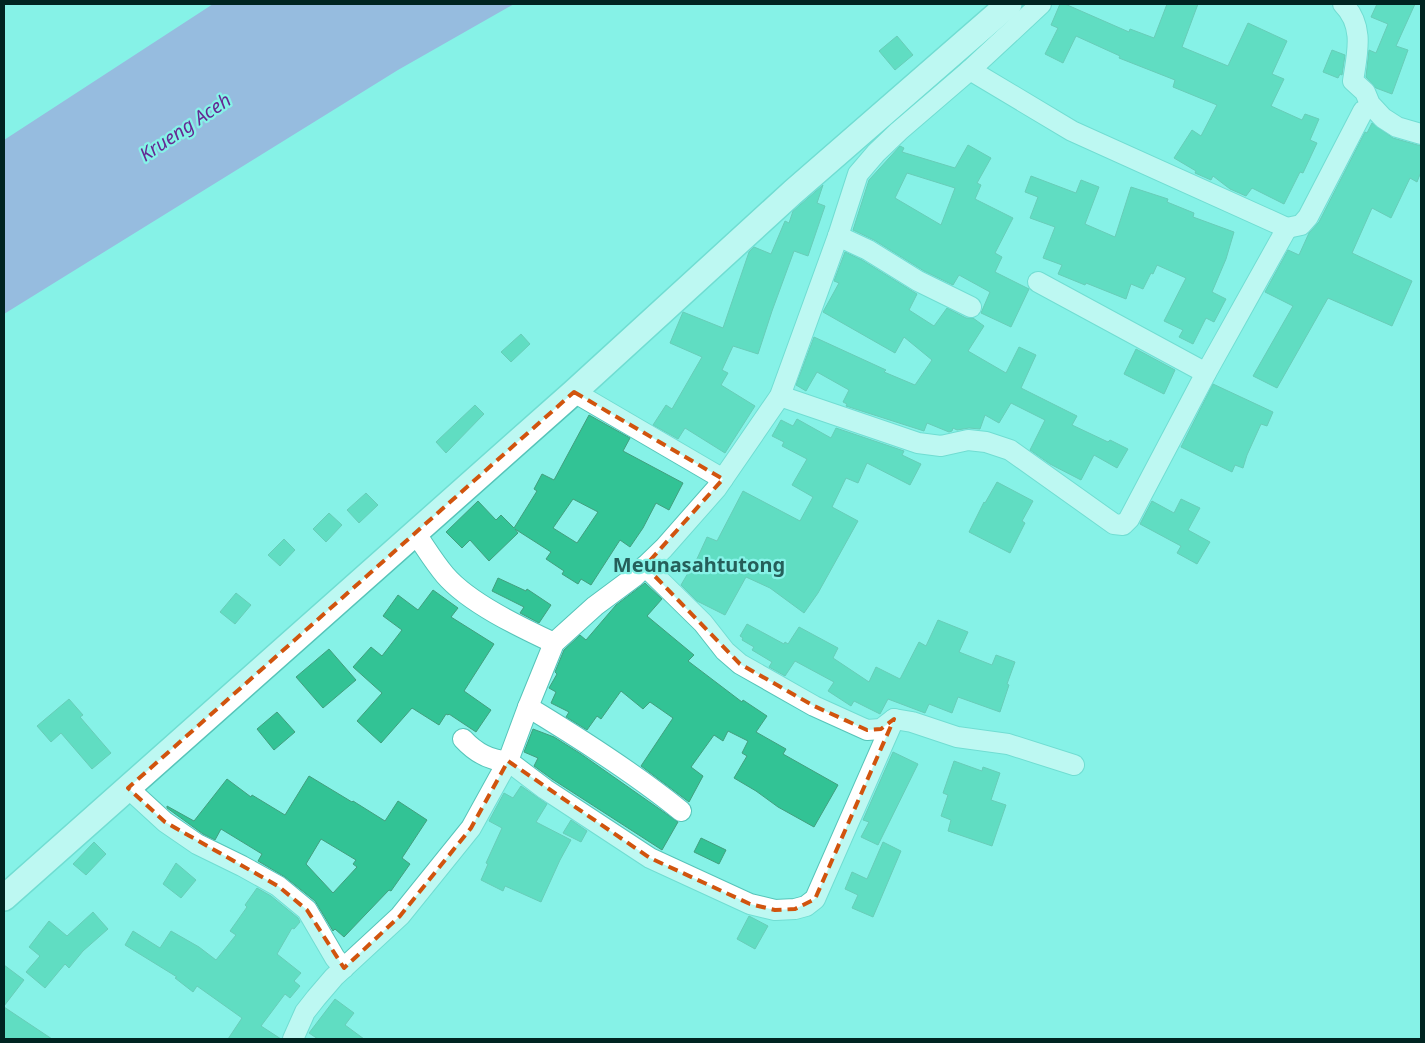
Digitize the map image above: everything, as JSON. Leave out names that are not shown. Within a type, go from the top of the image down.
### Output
[{"type":"street","points":[[4,898],[416,534],[793,192],[1009,4]]},
{"type":"street","points":[[293,1039],[305,1012],[334,977],[400,916],[471,828],[508,761],[554,643],[570,627],[645,566],[664,548],[724,479],[780,396],[838,236],[858,174],[899,131],[970,70],[1041,4]]},
{"type":"street","points":[[1351,7],[1358,40],[1353,81],[1365,92],[1370,104],[1383,118],[1397,127],[1421,134]]},
{"type":"street","points":[[970,70],[1072,131],[1287,228],[1301,225],[1308,217],[1364,111]]},
{"type":"street","points":[[780,396],[918,443],[941,446],[968,440],[986,442],[1010,450],[1114,524],[1120,526],[1129,520],[1206,373],[1287,228]]},
{"type":"street","points":[[838,236],[868,250],[918,281],[971,307]]},
{"type":"street","points":[[1038,282],[1206,373]]},
{"type":"street","points":[[574,392],[724,479]]},
{"type":"street","points":[[416,534],[445,575],[461,590],[524,629],[554,643]]},
{"type":"street","points":[[645,566],[703,623],[725,651],[740,664],[814,706],[867,730],[881,729],[894,719],[912,722],[957,737],[1008,744],[1074,766]]},
{"type":"street","points":[[528,707],[616,762],[651,786],[681,811]]},
{"type":"street","points":[[463,739],[470,747],[483,755],[508,761],[650,858],[750,904],[775,910],[795,909],[806,906],[815,899],[894,719]]},
{"type":"street","points":[[128,788],[173,827],[197,844],[278,886],[307,910],[335,958],[344,968]]},
{"type":"highlighted area","points":[[574,392],[723,479],[645,566],[740,664],[814,706],[867,730],[881,729],[894,719],[815,899],[795,909],[775,910],[750,904],[650,858],[508,761],[471,828],[400,916],[344,968],[307,910],[278,886],[165,822],[128,788]]},
{"type":"water","name":"Krueng Aceh","points":[[213,4],[514,4],[398,70],[4,314],[4,140]]},
{"type":"building","points":[[1060,4],[1065,4],[1129,32],[1130,29],[1154,38],[1167,4],[1198,4],[1182,47],[1228,66],[1248,23],[1287,41],[1272,74],[1284,79],[1271,106],[1302,120],[1305,114],[1319,119],[1310,140],[1317,143],[1303,173],[1300,172],[1284,204],[1252,188],[1246,196],[1230,189],[1213,176],[1211,180],[1195,173],[1196,171],[1174,158],[1192,130],[1201,136],[1217,105],[1173,87],[1175,80],[1119,58],[1120,56],[1076,36],[1063,63],[1045,54],[1058,28],[1051,25]]},
{"type":"building","points":[[1377,4],[1415,4],[1396,46],[1408,50],[1392,94],[1376,88],[1366,77],[1369,50],[1376,53],[1388,24],[1371,17]]},
{"type":"building","points":[[897,36],[913,55],[895,70],[879,51]]},
{"type":"building","points":[[1332,50],[1345,55],[1342,75],[1340,74],[1338,78],[1323,72]]},
{"type":"building","points":[[1372,123],[1393,138],[1421,146],[1421,172],[1417,182],[1410,178],[1391,218],[1372,208],[1352,253],[1412,281],[1392,326],[1328,298],[1277,388],[1253,376],[1293,306],[1265,292],[1288,250],[1299,255],[1309,233],[1319,222],[1365,132],[1367,133]]},
{"type":"building","points":[[968,145],[991,158],[977,183],[981,185],[975,199],[1013,218],[995,253],[1002,257],[995,272],[1029,289],[1011,327],[981,313],[990,292],[959,275],[953,285],[924,271],[874,240],[853,230],[869,180],[900,146],[904,148],[902,152],[955,168]],"holes":[[[907,173],[955,188],[941,225],[895,198]]]},
{"type":"building","points":[[1031,176],[1076,193],[1081,180],[1099,187],[1085,224],[1115,237],[1131,187],[1168,199],[1167,202],[1194,213],[1193,217],[1234,232],[1226,259],[1212,292],[1226,299],[1214,322],[1206,318],[1193,344],[1179,337],[1183,330],[1164,321],[1186,278],[1157,265],[1143,289],[1131,284],[1126,299],[1058,274],[1062,265],[1043,258],[1055,227],[1030,218],[1038,197],[1025,192]]},
{"type":"building","points":[[823,185],[817,203],[825,206],[808,256],[794,251],[758,354],[733,346],[722,370],[728,373],[721,385],[755,406],[725,453],[685,428],[678,439],[653,425],[666,405],[672,409],[702,357],[670,343],[683,312],[723,328],[749,252],[754,247],[771,254],[785,221],[789,223],[793,211]]},
{"type":"building","points":[[845,252],[862,260],[917,294],[909,310],[934,326],[947,308],[966,318],[973,318],[984,326],[968,351],[1006,373],[1019,347],[1036,355],[1021,388],[1077,416],[1072,425],[1128,449],[1117,468],[1094,455],[1081,480],[1050,464],[1030,450],[1045,420],[1011,403],[999,423],[985,415],[980,429],[957,430],[953,428],[949,432],[927,423],[924,431],[846,406],[847,404],[843,402],[849,390],[817,372],[806,391],[796,385],[814,337],[886,370],[884,372],[915,385],[932,360],[904,337],[895,353],[823,312],[839,283],[834,281]]},
{"type":"building","points":[[521,334],[530,344],[511,362],[501,352]]},
{"type":"building","points":[[1136,349],[1175,370],[1164,394],[1124,374]]},
{"type":"building","points":[[1213,384],[1273,412],[1267,426],[1261,424],[1243,468],[1235,465],[1232,472],[1181,447]]},
{"type":"building","points":[[475,405],[484,414],[446,453],[436,442]]},
{"type":"building","points":[[589,415],[630,438],[623,451],[683,483],[669,510],[656,503],[643,528],[630,547],[620,540],[591,585],[581,579],[578,584],[562,574],[564,571],[546,559],[551,552],[515,529],[518,533],[489,561],[470,540],[462,548],[446,532],[478,501],[496,520],[501,515],[514,528],[537,491],[534,489],[542,474],[554,480]],"holes":[[[573,499],[598,512],[577,543],[553,528]]]},
{"type":"building","points":[[797,419],[831,438],[836,428],[904,451],[902,455],[921,464],[910,485],[867,463],[858,483],[846,478],[832,507],[858,521],[818,593],[804,613],[770,588],[746,577],[725,615],[697,601],[681,585],[688,573],[690,574],[707,537],[717,541],[743,491],[800,521],[813,497],[792,485],[807,459],[782,446],[784,442],[772,436],[781,420],[793,426]]},
{"type":"building","points":[[997,482],[1033,501],[1022,521],[1025,523],[1010,553],[969,532],[984,502]]},
{"type":"building","points":[[366,493],[378,505],[359,523],[347,510]]},
{"type":"building","points":[[1181,499],[1200,508],[1188,530],[1210,542],[1197,564],[1177,553],[1181,546],[1140,524],[1152,501],[1174,513]]},
{"type":"building","points":[[329,513],[342,525],[326,542],[313,529]]},
{"type":"building","points":[[284,539],[295,550],[280,566],[268,555]]},
{"type":"building","points":[[498,578],[526,591],[527,589],[551,605],[539,623],[520,613],[524,607],[492,591]]},
{"type":"building","points":[[645,583],[662,599],[647,616],[694,655],[688,661],[742,702],[743,700],[767,716],[756,732],[786,749],[783,754],[838,785],[814,827],[778,807],[734,778],[747,756],[742,753],[748,741],[728,731],[723,741],[714,735],[691,767],[703,776],[689,802],[641,766],[673,718],[650,702],[643,709],[621,691],[601,719],[597,716],[587,730],[566,717],[569,712],[551,703],[556,692],[549,688],[557,674],[555,672],[564,650],[580,635],[586,640],[616,605]]},
{"type":"building","points":[[433,590],[458,608],[451,617],[494,644],[464,691],[491,710],[476,732],[449,714],[446,714],[439,725],[412,708],[381,743],[357,721],[382,693],[353,667],[371,647],[382,656],[402,630],[383,616],[398,595],[418,610]]},
{"type":"building","points":[[236,593],[251,605],[235,624],[220,612]]},
{"type":"building","points":[[938,620],[968,632],[959,652],[992,665],[996,655],[1015,662],[1000,712],[958,697],[952,713],[929,704],[925,713],[888,699],[880,714],[854,701],[851,706],[828,691],[834,682],[795,661],[785,676],[769,667],[772,662],[752,650],[754,647],[742,640],[743,638],[740,636],[747,624],[784,644],[785,642],[788,644],[799,627],[838,648],[833,658],[869,682],[876,667],[900,679],[919,642],[926,646]]},
{"type":"building","points":[[329,649],[356,680],[323,708],[296,677]]},
{"type":"building","points":[[69,699],[83,715],[80,717],[111,753],[92,769],[61,733],[51,742],[37,726]]},
{"type":"building","points":[[277,712],[295,732],[274,750],[257,729]]},
{"type":"building","points":[[533,729],[554,737],[581,754],[678,822],[662,850],[534,766],[538,758],[524,752]]},
{"type":"building","points":[[893,752],[918,764],[878,845],[861,837],[869,822],[863,820]]},
{"type":"building","points":[[954,761],[982,771],[983,767],[1000,773],[991,800],[1006,805],[992,846],[948,831],[951,820],[941,816],[948,795],[943,793]]},
{"type":"building","points":[[309,776],[385,821],[398,801],[427,820],[402,858],[410,864],[391,891],[389,890],[344,937],[335,929],[333,931],[315,901],[285,877],[258,861],[262,854],[221,829],[215,840],[203,834],[167,808],[167,806],[194,821],[227,779],[251,797],[252,795],[285,815]],"holes":[[[321,839],[356,860],[353,864],[357,867],[333,893],[306,864]]]},
{"type":"building","points":[[521,786],[547,804],[536,822],[571,840],[541,902],[505,886],[503,891],[481,880],[488,864],[486,863],[502,828],[489,821],[504,793],[513,798]]},
{"type":"building","points":[[571,820],[587,831],[581,842],[563,833]]},
{"type":"building","points":[[701,838],[726,850],[719,864],[694,852]]},
{"type":"building","points":[[94,842],[106,854],[86,875],[73,864]]},
{"type":"building","points":[[883,842],[901,851],[873,917],[852,908],[858,895],[845,889],[852,872],[867,879]]},
{"type":"building","points":[[176,863],[196,880],[181,898],[163,884]]},
{"type":"building","points":[[257,888],[271,896],[298,918],[300,922],[294,929],[292,928],[277,954],[301,973],[294,981],[300,986],[290,998],[285,994],[261,1026],[281,1039],[228,1039],[242,1018],[197,986],[193,992],[175,978],[177,977],[125,945],[133,931],[160,948],[171,931],[199,947],[216,960],[236,935],[230,931],[247,907],[245,905]]},
{"type":"building","points":[[93,912],[108,929],[83,951],[69,968],[65,964],[45,988],[26,972],[40,956],[29,947],[49,921],[67,936]]},
{"type":"building","points":[[749,916],[768,926],[755,949],[737,939]]},
{"type":"building","points":[[4,965],[24,980],[4,1006]]},
{"type":"building","points":[[335,999],[354,1013],[345,1025],[364,1039],[318,1039],[309,1033]]},
{"type":"building","points":[[4,1007],[52,1039],[4,1039]]},
{"type":"district","name":"Meunasahtutong","points":[[699,564]]}]
